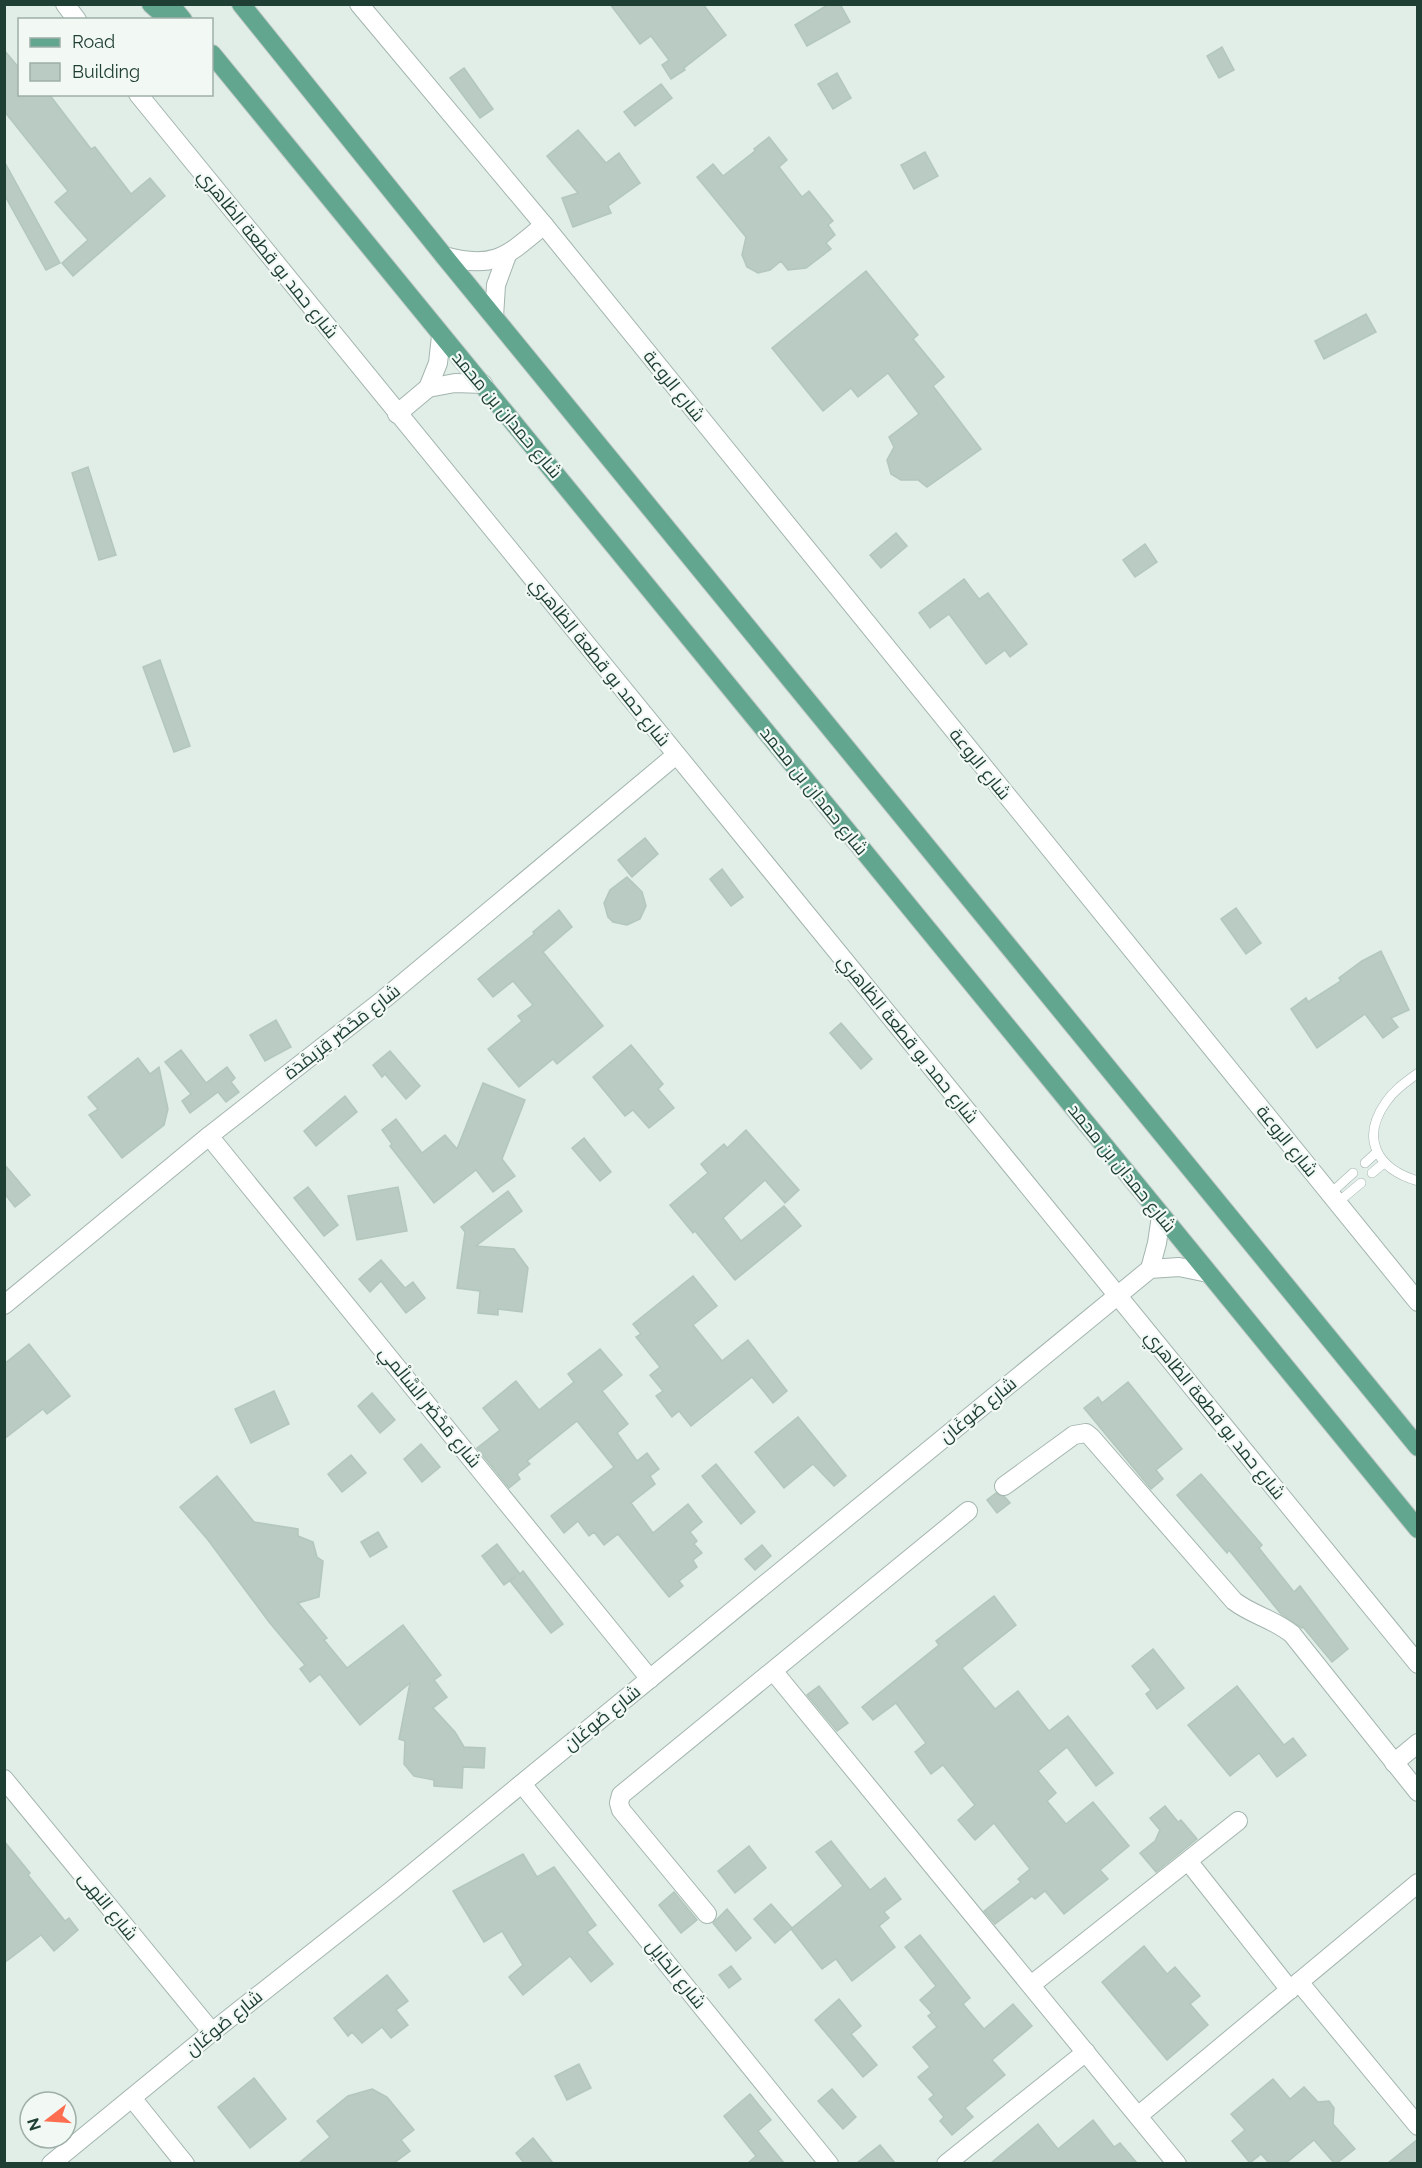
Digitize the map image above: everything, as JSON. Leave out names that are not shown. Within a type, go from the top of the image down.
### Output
[{"type":"main road","points":[[151,4],[167,18]]},
{"type":"main road","points":[[170,4],[181,18]]},
{"type":"main road","points":[[244,7],[444,256],[1418,1447]]},
{"type":"main road","name":"شارع حمدان بن محمد","points":[[213,55],[1418,1529]]},
{"type":"street","points":[[65,4],[76,18]]},
{"type":"street","name":"شارع الروعة","points":[[359,4],[544,225],[1418,1302]]},
{"type":"street","name":"شارع حمد بو قطعة الظاهري","points":[[140,96],[1418,1664]]},
{"type":"street","points":[[444,256],[476,261],[507,255],[544,225]]},
{"type":"street","points":[[494,316],[495,285],[507,255]]},
{"type":"street","points":[[429,388],[438,363],[441,336]]},
{"type":"street","points":[[397,414],[429,388],[455,383],[483,384]]},
{"type":"street","name":"شارع مَحْضَر قِرَيمْدَة","points":[[4,1305],[209,1136],[384,999],[676,755]]},
{"type":"street","name":"شارع مَحْضَر السَّالْمي","points":[[209,1136],[650,1679]]},
{"type":"street","points":[[1161,1216],[1150,1269],[1179,1267],[1208,1273]]},
{"type":"street","name":"شارع صُوغَان","points":[[51,2163],[392,1890],[1150,1269]]},
{"type":"street","points":[[1004,1486],[1074,1435],[1086,1433],[1234,1601],[1243,1608],[1276,1622],[1292,1634],[1418,1792]]},
{"type":"street","points":[[707,1914],[621,1810],[619,1803],[621,1795],[968,1511]]},
{"type":"street","points":[[774,1672],[1177,2163]]},
{"type":"street","points":[[1394,1763],[1418,1743]]},
{"type":"street","name":"شارع النهى","points":[[4,1779],[212,2032]]},
{"type":"street","name":"شارع الحَايِل","points":[[522,1784],[829,2163]]},
{"type":"street","points":[[1031,1985],[1238,1821]]},
{"type":"street","points":[[1188,1861],[1294,1986],[1418,2126]]},
{"type":"street","points":[[1138,2116],[1418,1883]]},
{"type":"street","points":[[946,2163],[1086,2052]]},
{"type":"street","points":[[132,2098],[185,2163]]},
{"type":"lane","points":[[1418,1073],[1395,1090],[1380,1112],[1374,1137],[1377,1152],[1384,1163],[1391,1170],[1418,1181]]},
{"type":"lane","points":[[1365,1163],[1377,1152]]},
{"type":"lane","points":[[1372,1173],[1384,1163]]},
{"type":"lane","points":[[1333,1199],[1353,1173]]},
{"type":"lane","points":[[1333,1199],[1361,1183]]},
{"type":"building","points":[[610,4],[703,4],[726,35],[671,79],[662,65],[669,60],[651,36],[640,44]]},
{"type":"building","points":[[829,4],[840,4],[850,22],[807,46],[795,25]]},
{"type":"building","points":[[1222,47],[1234,70],[1219,78],[1207,56]]},
{"type":"building","points":[[4,50],[18,67],[18,96],[51,96],[91,149],[95,147],[131,194],[150,178],[165,196],[73,276],[62,263],[88,240],[55,202],[68,191],[4,111]]},
{"type":"building","points":[[464,68],[493,109],[480,118],[450,78]]},
{"type":"building","points":[[837,73],[851,98],[833,109],[818,84]]},
{"type":"building","points":[[661,84],[672,98],[635,126],[624,112]]},
{"type":"building","points":[[578,130],[606,163],[619,153],[640,183],[608,206],[611,213],[573,227],[562,198],[578,193],[547,156]]},
{"type":"building","points":[[769,137],[787,160],[779,167],[802,197],[809,191],[833,221],[828,225],[835,235],[826,243],[831,249],[806,268],[788,270],[781,261],[770,270],[758,273],[747,267],[742,255],[746,237],[697,177],[713,164],[723,176]]},
{"type":"building","points":[[925,152],[938,176],[914,189],[901,165]]},
{"type":"building","points":[[4,161],[60,263],[46,270],[4,194]]},
{"type":"building","points":[[866,271],[918,335],[913,339],[944,377],[933,386],[981,449],[927,487],[918,480],[901,480],[891,474],[887,460],[894,447],[889,437],[919,414],[888,373],[858,397],[851,388],[823,411],[772,348]]},
{"type":"building","points":[[1366,314],[1376,332],[1324,359],[1315,341]]},
{"type":"building","points":[[88,467],[116,555],[99,560],[72,473]]},
{"type":"building","points":[[896,533],[907,546],[881,568],[870,555]]},
{"type":"building","points":[[1145,544],[1157,562],[1135,577],[1123,560]]},
{"type":"building","points":[[964,579],[979,599],[988,593],[1027,644],[1010,657],[1005,650],[986,664],[949,614],[930,628],[919,613]]},
{"type":"building","points":[[160,660],[190,746],[174,752],[143,667]]},
{"type":"building","points":[[645,838],[658,854],[632,877],[618,860]]},
{"type":"building","points":[[722,869],[743,897],[731,906],[710,879]]},
{"type":"building","points":[[627,877],[642,892],[646,906],[640,919],[627,925],[613,922],[608,917],[604,903],[610,890]]},
{"type":"building","points":[[1236,908],[1261,943],[1246,954],[1221,919]]},
{"type":"building","points":[[559,910],[572,927],[543,952],[603,1026],[557,1064],[553,1059],[519,1087],[488,1049],[522,1021],[518,1016],[533,1005],[513,981],[493,997],[478,979],[534,934],[533,932]]},
{"type":"building","points":[[1381,951],[1409,1010],[1391,1018],[1398,1027],[1383,1038],[1365,1014],[1317,1048],[1291,1009],[1306,998],[1308,1002],[1341,981],[1339,978],[1362,961]]},
{"type":"building","points":[[276,1020],[291,1047],[265,1061],[250,1035]]},
{"type":"building","points":[[841,1023],[872,1059],[861,1069],[830,1033]]},
{"type":"building","points":[[631,1045],[663,1084],[658,1089],[674,1108],[649,1128],[633,1110],[625,1116],[593,1077]]},
{"type":"building","points":[[181,1050],[206,1083],[227,1067],[235,1078],[231,1082],[239,1092],[226,1102],[218,1092],[190,1113],[182,1101],[191,1094],[165,1062]]},
{"type":"building","points":[[390,1051],[420,1086],[406,1099],[385,1074],[382,1077],[373,1065]]},
{"type":"building","points":[[138,1058],[150,1074],[159,1067],[168,1109],[164,1125],[122,1158],[89,1115],[98,1109],[88,1097]]},
{"type":"building","points":[[483,1083],[525,1100],[502,1159],[515,1176],[493,1192],[476,1170],[434,1203],[390,1146],[392,1144],[382,1130],[396,1119],[422,1153],[445,1135],[457,1149]]},
{"type":"building","points":[[345,1096],[357,1112],[316,1146],[304,1131]]},
{"type":"building","points":[[746,1130],[799,1190],[785,1203],[765,1180],[723,1218],[741,1241],[784,1206],[801,1226],[735,1280],[695,1231],[693,1233],[670,1205],[708,1173],[701,1164],[724,1144],[727,1148]]},
{"type":"building","points":[[584,1138],[611,1172],[600,1181],[572,1148]]},
{"type":"building","points":[[4,1164],[30,1195],[15,1207],[4,1193]]},
{"type":"building","points":[[308,1187],[338,1225],[324,1236],[294,1198]]},
{"type":"building","points":[[398,1187],[407,1231],[357,1240],[348,1196]]},
{"type":"building","points":[[508,1191],[522,1211],[476,1246],[514,1249],[528,1268],[522,1312],[498,1309],[498,1315],[478,1313],[480,1291],[457,1288],[465,1232],[461,1227]]},
{"type":"building","points":[[381,1260],[405,1288],[413,1282],[425,1298],[406,1313],[381,1281],[370,1292],[359,1279]]},
{"type":"building","points":[[693,1276],[717,1306],[693,1325],[722,1361],[748,1340],[787,1391],[773,1403],[752,1377],[691,1426],[679,1411],[672,1417],[656,1396],[663,1391],[650,1375],[660,1367],[636,1337],[641,1334],[633,1324]]},
{"type":"building","points":[[29,1344],[70,1396],[47,1414],[43,1409],[4,1439],[4,1364]]},
{"type":"building","points":[[600,1349],[622,1375],[602,1391],[628,1424],[617,1433],[637,1461],[647,1453],[659,1469],[650,1476],[655,1484],[631,1503],[653,1533],[688,1504],[702,1522],[690,1532],[697,1541],[694,1544],[702,1553],[693,1560],[697,1567],[679,1581],[683,1586],[669,1597],[618,1534],[604,1545],[594,1532],[589,1536],[578,1521],[564,1533],[551,1516],[614,1467],[577,1421],[527,1461],[530,1464],[517,1474],[520,1479],[509,1488],[477,1448],[500,1430],[483,1408],[516,1381],[539,1410],[574,1382],[568,1374]]},
{"type":"building","points":[[1128,1382],[1182,1449],[1156,1470],[1163,1479],[1151,1489],[1084,1408],[1098,1397],[1102,1403]]},
{"type":"building","points":[[274,1391],[289,1424],[251,1443],[235,1409]]},
{"type":"building","points":[[372,1393],[395,1420],[380,1433],[358,1406]]},
{"type":"building","points":[[798,1417],[846,1476],[834,1486],[813,1464],[784,1488],[755,1452]]},
{"type":"building","points":[[421,1444],[440,1467],[422,1482],[404,1459]]},
{"type":"building","points":[[351,1455],[366,1473],[342,1492],[328,1474]]},
{"type":"building","points":[[716,1464],[755,1512],[741,1524],[702,1476]]},
{"type":"building","points":[[1201,1474],[1262,1545],[1259,1548],[1294,1592],[1300,1586],[1348,1649],[1332,1662],[1303,1627],[1281,1614],[1229,1550],[1227,1553],[1177,1495]]},
{"type":"building","points":[[217,1476],[254,1522],[298,1529],[298,1536],[313,1542],[317,1557],[323,1561],[319,1597],[298,1603],[327,1638],[324,1640],[347,1668],[403,1625],[441,1675],[434,1680],[447,1697],[433,1708],[455,1732],[464,1747],[485,1748],[484,1768],[463,1767],[462,1788],[434,1786],[434,1780],[414,1776],[404,1764],[405,1741],[399,1739],[410,1683],[360,1725],[320,1674],[310,1682],[300,1669],[305,1665],[180,1507]]},
{"type":"building","points":[[996,1493],[1005,1497],[1010,1503],[997,1513],[987,1500]]},
{"type":"building","points":[[378,1532],[387,1547],[370,1557],[361,1542]]},
{"type":"building","points":[[497,1544],[520,1574],[523,1571],[563,1624],[551,1633],[510,1581],[516,1576],[504,1585],[482,1556]]},
{"type":"building","points":[[762,1545],[771,1556],[755,1570],[745,1559]]},
{"type":"building","points":[[994,1596],[1016,1625],[962,1668],[995,1709],[1018,1691],[1049,1731],[1068,1716],[1113,1773],[1096,1786],[1067,1747],[1038,1771],[1056,1793],[1047,1801],[1066,1824],[1093,1802],[1129,1846],[1100,1870],[1108,1879],[1064,1914],[1045,1891],[1035,1899],[1032,1896],[995,1924],[984,1911],[1021,1882],[1018,1879],[1030,1869],[994,1823],[975,1840],[958,1820],[975,1805],[943,1765],[931,1774],[915,1752],[926,1743],[896,1703],[873,1720],[862,1707],[939,1645],[936,1641]]},
{"type":"building","points":[[1153,1649],[1184,1688],[1157,1709],[1146,1694],[1151,1690],[1132,1666]]},
{"type":"building","points":[[819,1686],[848,1723],[837,1731],[807,1695]]},
{"type":"building","points":[[1237,1686],[1284,1745],[1293,1738],[1306,1755],[1277,1777],[1259,1753],[1230,1776],[1188,1725]]},
{"type":"building","points":[[1165,1806],[1178,1822],[1181,1820],[1197,1839],[1156,1872],[1140,1853],[1155,1841],[1160,1830],[1150,1818]]},
{"type":"building","points":[[4,1841],[65,1921],[69,1918],[78,1930],[54,1951],[41,1935],[4,1963]]},
{"type":"building","points":[[831,1841],[870,1890],[885,1878],[901,1899],[884,1912],[889,1918],[879,1926],[895,1947],[852,1981],[836,1959],[822,1969],[791,1929],[775,1943],[754,1919],[771,1904],[792,1928],[843,1886],[816,1852]]},
{"type":"building","points":[[749,1846],[766,1868],[735,1893],[718,1871]]},
{"type":"building","points":[[523,1854],[537,1877],[554,1867],[596,1925],[587,1932],[613,1964],[591,1982],[570,1956],[523,1995],[509,1977],[523,1965],[502,1931],[484,1942],[453,1891]]},
{"type":"building","points":[[674,1892],[697,1920],[681,1933],[659,1905]]},
{"type":"building","points":[[727,1909],[751,1938],[736,1951],[713,1923]]},
{"type":"building","points":[[920,1935],[970,1998],[963,2004],[984,2029],[1013,2004],[1032,2026],[992,2060],[1005,2075],[965,2108],[973,2117],[952,2135],[940,2121],[944,2117],[929,2099],[934,2095],[918,2077],[930,2067],[913,2047],[937,2027],[928,2016],[932,2013],[920,2000],[936,1986],[905,1947]]},
{"type":"building","points":[[1144,1946],[1167,1974],[1175,1967],[1200,1996],[1190,2004],[1208,2025],[1167,2060],[1102,1982]]},
{"type":"building","points":[[731,1966],[741,1979],[729,1988],[719,1975]]},
{"type":"building","points":[[387,1975],[408,2001],[396,2010],[408,2025],[391,2038],[382,2027],[362,2043],[352,2032],[348,2036],[334,2018]]},
{"type":"building","points":[[839,1999],[861,2026],[851,2034],[877,2065],[863,2077],[815,2020]]},
{"type":"building","points":[[579,2064],[591,2088],[567,2100],[555,2076]]},
{"type":"building","points":[[254,2078],[286,2119],[250,2148],[218,2107]]},
{"type":"building","points":[[1273,2079],[1290,2099],[1304,2087],[1318,2102],[1329,2101],[1334,2108],[1333,2124],[1355,2149],[1334,2163],[1314,2140],[1286,2163],[1269,2163],[1261,2154],[1250,2163],[1232,2141],[1245,2130],[1231,2114]]},
{"type":"building","points":[[372,2089],[387,2097],[414,2130],[401,2140],[410,2151],[394,2163],[299,2163],[330,2137],[317,2121],[348,2096]]},
{"type":"building","points":[[832,2089],[856,2117],[843,2129],[818,2101]]},
{"type":"building","points":[[750,2094],[771,2120],[758,2131],[784,2163],[748,2163],[756,2156],[724,2116]]},
{"type":"building","points":[[1093,2120],[1114,2147],[1120,2143],[1137,2163],[991,2163],[1038,2124],[1058,2149]]},
{"type":"building","points":[[533,2138],[553,2163],[524,2163],[516,2153]]},
{"type":"building","points":[[1418,2139],[1418,2163],[1388,2163]]},
{"type":"building","points":[[880,2145],[895,2163],[857,2163]]}]
